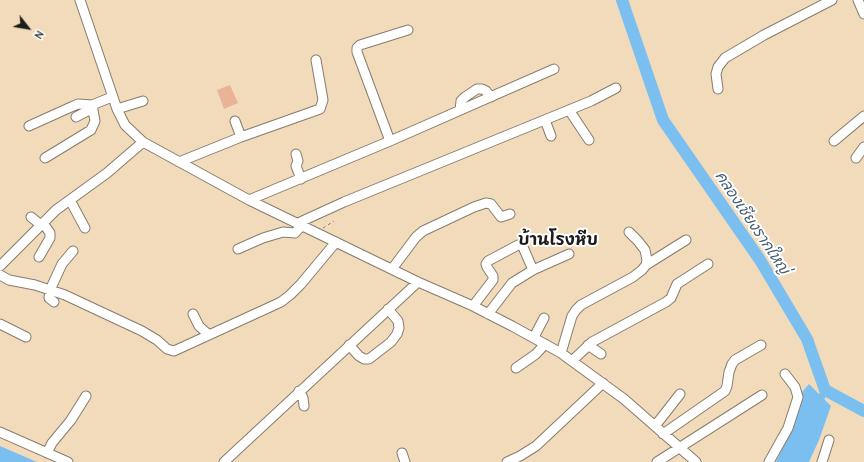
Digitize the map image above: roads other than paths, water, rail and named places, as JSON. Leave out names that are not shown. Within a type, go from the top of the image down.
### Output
[{"type":"street","points":[[80,0],[117,109],[125,125],[143,142],[249,200],[418,282],[473,306],[534,337],[573,360],[604,383],[696,462]]},
{"type":"street","points":[[718,89],[716,74],[718,67],[725,58],[764,35],[832,0]]},
{"type":"street","points":[[858,0],[864,14]]},
{"type":"street","points":[[390,141],[356,52],[360,46],[408,30]]},
{"type":"street","points":[[180,162],[241,137],[320,109],[324,100],[316,60]]},
{"type":"street","points":[[249,200],[390,141],[554,69]]},
{"type":"street","points":[[238,249],[263,238],[283,232],[295,233],[300,224],[344,202],[569,110],[616,88]]},
{"type":"street","points":[[76,117],[112,97]]},
{"type":"street","points":[[117,109],[143,101]]},
{"type":"street","points":[[29,126],[78,104],[92,107]]},
{"type":"street","points":[[45,158],[91,130],[95,121],[92,107]]},
{"type":"street","points":[[569,110],[589,140]]},
{"type":"street","points":[[834,141],[864,116]]},
{"type":"street","points":[[545,120],[550,136]]},
{"type":"street","points":[[235,121],[241,137]]},
{"type":"street","points":[[0,266],[56,210],[106,173],[143,142]]},
{"type":"street","points":[[856,158],[864,147]]},
{"type":"street","points":[[296,154],[298,161],[296,166],[301,179]]},
{"type":"street","points":[[70,200],[85,228]]},
{"type":"street","points":[[392,269],[416,237],[442,222],[486,203],[491,204],[501,217],[510,214]]},
{"type":"street","points":[[31,217],[42,224],[50,233],[50,238],[39,257]]},
{"type":"street","points":[[628,232],[645,250],[647,260],[646,266]]},
{"type":"street","points":[[561,353],[572,316],[581,305],[633,277],[646,266],[686,240]]},
{"type":"street","points":[[0,275],[9,280],[35,285],[65,295],[142,330],[170,351],[174,351],[281,302],[290,295],[336,242]]},
{"type":"street","points":[[486,264],[518,245],[521,245],[533,270]]},
{"type":"street","points":[[54,302],[49,298],[55,276],[62,264],[72,252]]},
{"type":"street","points":[[488,314],[512,283],[533,270],[569,254]]},
{"type":"street","points":[[473,306],[493,280],[493,276],[482,255]]},
{"type":"street","points":[[573,360],[588,344],[666,302],[671,298],[677,284],[708,264]]},
{"type":"street","points":[[224,462],[348,345],[418,282]]},
{"type":"street","points":[[348,345],[359,356],[369,360],[391,342],[397,334],[399,328],[398,321],[388,309]]},
{"type":"street","points":[[193,314],[199,326],[209,335]]},
{"type":"street","points":[[534,337],[544,318]]},
{"type":"street","points":[[0,324],[26,337]]},
{"type":"street","points":[[516,368],[536,354],[545,344]]},
{"type":"street","points":[[588,344],[601,354]]},
{"type":"street","points":[[663,434],[725,391],[729,372],[735,360],[761,345]]},
{"type":"street","points":[[769,462],[788,428],[798,397],[795,387],[785,374]]},
{"type":"street","points":[[507,462],[536,446],[604,383]]},
{"type":"street","points":[[299,391],[303,398],[304,406]]},
{"type":"street","points":[[655,426],[680,394]]},
{"type":"street","points":[[657,462],[762,395]]},
{"type":"street","points":[[48,456],[52,443],[71,420],[86,396]]},
{"type":"street","points":[[0,432],[48,456],[68,462]]},
{"type":"street","points":[[822,462],[829,440]]},
{"type":"water","points":[[809,384],[831,406],[819,440],[809,462],[776,462],[795,421],[802,392]]},
{"type":"water","points":[[0,446],[37,462],[0,462]]},
{"type":"waterway","name":"คลองเชียงรากใหญ่","points":[[622,0],[663,120],[760,260],[807,339],[825,390],[864,411]]},
{"type":"waterway","name":"คลองเชียงรากใหญ่","points":[[818,404],[825,390]]},
{"type":"district","name":"บ้านโรงหีบ","points":[[558,240]]}]
